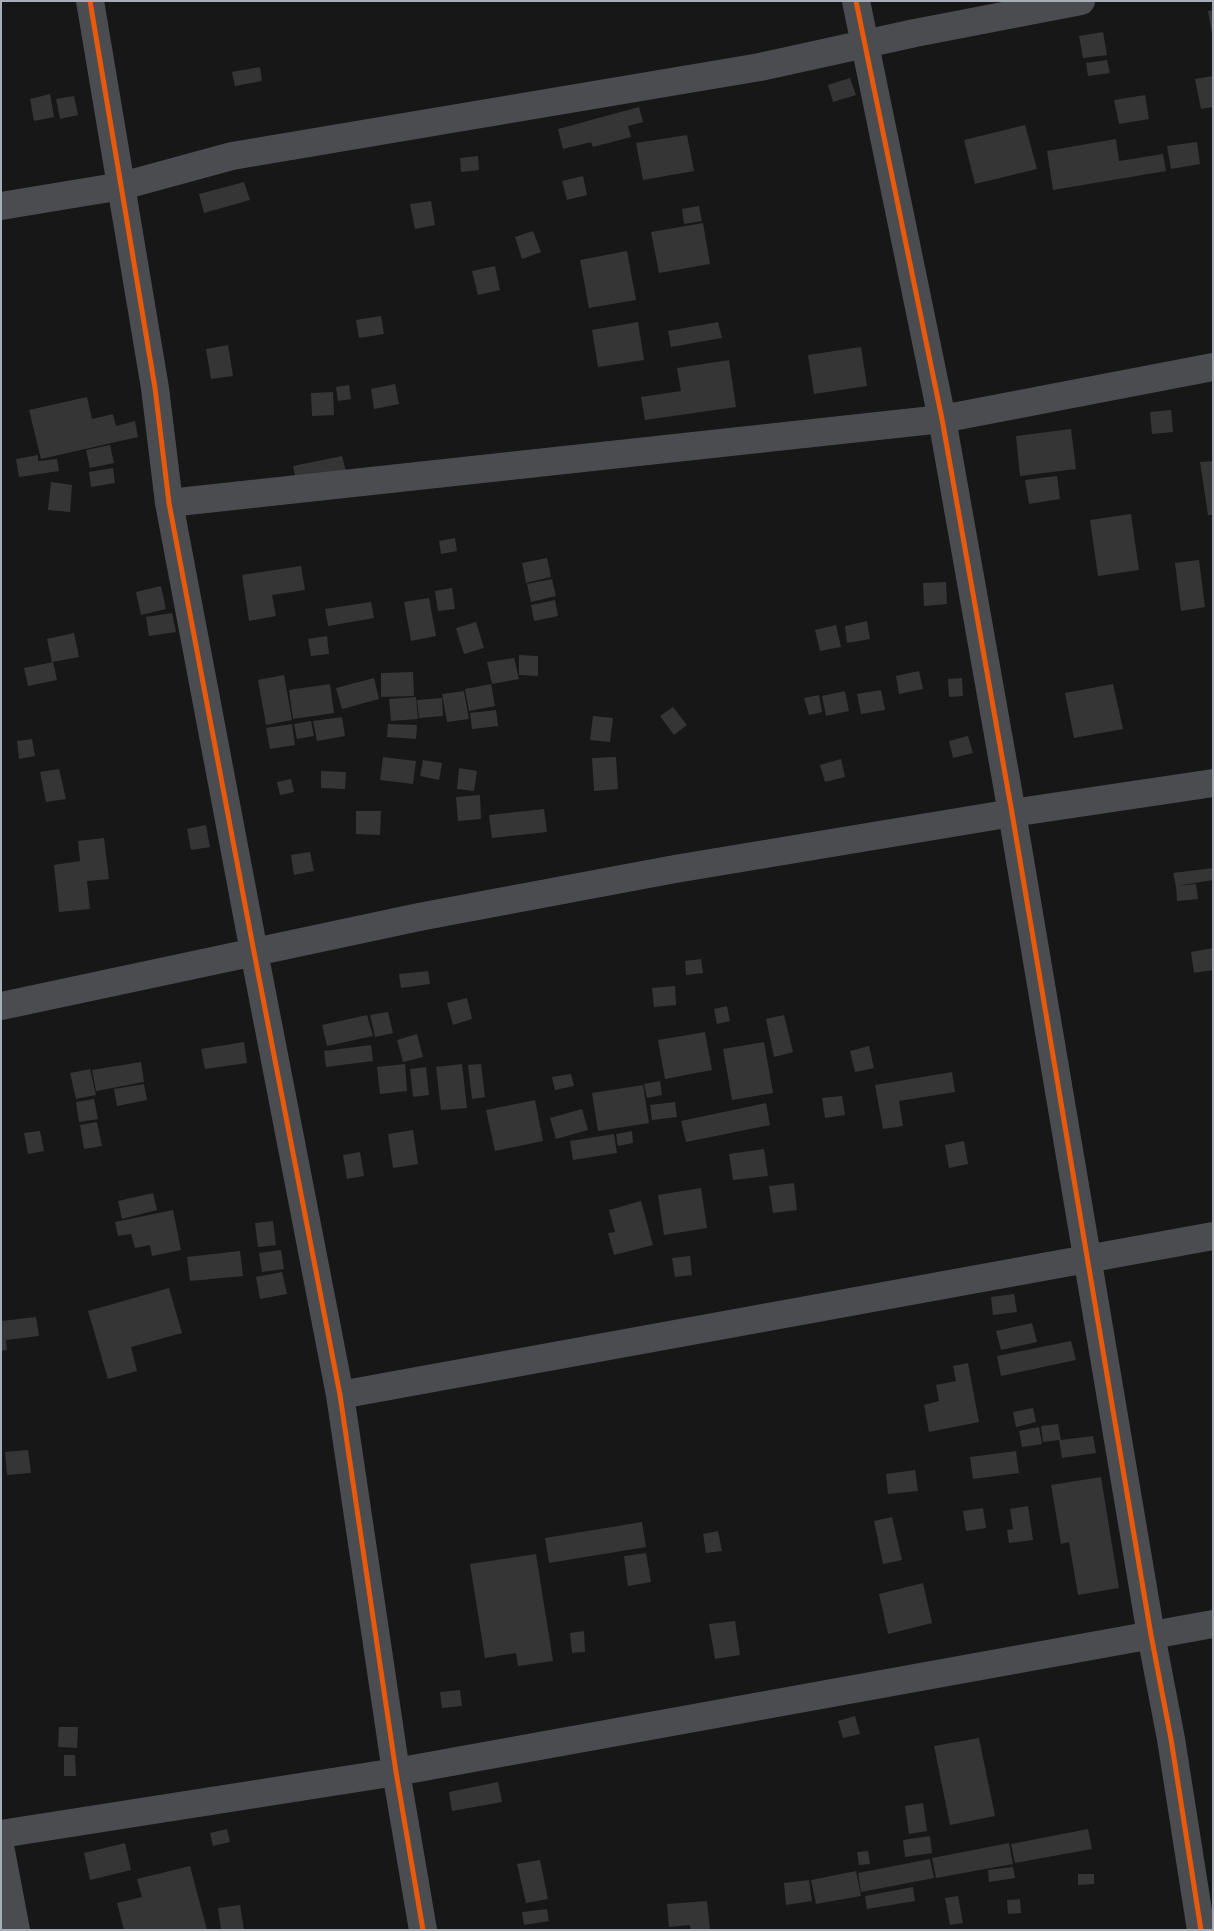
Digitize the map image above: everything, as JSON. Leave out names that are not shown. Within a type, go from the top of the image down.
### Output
[{"type":"street","points":[[90,1],[155,388],[169,503],[340,1395],[396,1772],[423,1930]]},
{"type":"street","points":[[856,1],[942,419],[1012,813],[1151,1635],[1172,1748],[1201,1930]]},
{"type":"street","points":[[1,206],[122,186],[232,156],[760,67],[915,33],[1081,1]]},
{"type":"street","points":[[169,503],[942,419],[1213,367]]},
{"type":"street","points":[[1,1006],[419,917],[675,869],[1012,813],[1213,783]]},
{"type":"street","points":[[340,1395],[1213,1236]]},
{"type":"street","points":[[1,1834],[396,1772],[1213,1624]]},
{"type":"street","points":[[1,1851],[16,1930]]},
{"type":"building","points":[[1213,10],[1213,34],[1212,34],[1208,11]]},
{"type":"building","points":[[1103,32],[1107,55],[1083,58],[1079,36]]},
{"type":"building","points":[[1107,60],[1110,73],[1088,76],[1086,63]]},
{"type":"building","points":[[260,67],[262,81],[235,86],[232,72]]},
{"type":"building","points":[[1213,76],[1213,107],[1201,109],[1195,79]]},
{"type":"building","points":[[850,78],[856,95],[833,102],[828,85]]},
{"type":"building","points":[[50,94],[54,117],[34,121],[30,99]]},
{"type":"building","points":[[1145,95],[1149,119],[1119,124],[1114,100]]},
{"type":"building","points":[[74,96],[78,115],[60,119],[56,99]]},
{"type":"building","points":[[639,107],[643,122],[628,126],[631,137],[593,147],[591,142],[563,149],[558,129]]},
{"type":"building","points":[[1025,125],[1037,169],[975,184],[964,140]]},
{"type":"building","points":[[687,135],[694,171],[643,180],[636,143]]},
{"type":"building","points":[[1116,139],[1119,161],[1163,154],[1166,171],[1053,190],[1047,151]]},
{"type":"building","points":[[1197,142],[1200,164],[1171,169],[1167,146]]},
{"type":"building","points":[[478,156],[479,170],[461,172],[460,158]]},
{"type":"building","points":[[583,176],[587,195],[567,200],[562,181]]},
{"type":"building","points":[[244,182],[250,200],[204,213],[199,194]]},
{"type":"building","points":[[431,201],[435,225],[415,229],[410,204]]},
{"type":"building","points":[[699,206],[702,221],[684,224],[682,209]]},
{"type":"building","points":[[703,223],[710,264],[659,273],[651,232]]},
{"type":"building","points":[[533,231],[541,252],[522,259],[515,237]]},
{"type":"building","points":[[627,251],[636,300],[589,308],[580,260]]},
{"type":"building","points":[[495,266],[500,290],[478,295],[472,271]]},
{"type":"building","points":[[381,316],[384,334],[359,338],[356,320]]},
{"type":"building","points":[[638,322],[644,360],[598,367],[592,330]]},
{"type":"building","points":[[718,322],[722,338],[671,347],[668,331]]},
{"type":"building","points":[[228,345],[233,376],[211,379],[206,349]]},
{"type":"building","points":[[861,347],[867,386],[814,394],[808,355]]},
{"type":"building","points":[[729,360],[736,407],[645,420],[641,397],[681,391],[677,368]]},
{"type":"building","points":[[395,384],[399,404],[374,409],[371,389]]},
{"type":"building","points":[[349,385],[351,399],[338,401],[336,387]]},
{"type":"building","points":[[333,392],[334,415],[312,416],[311,393]]},
{"type":"building","points":[[87,397],[92,419],[113,414],[116,426],[135,421],[138,437],[41,459],[29,410]]},
{"type":"building","points":[[1171,410],[1173,432],[1152,434],[1150,412]]},
{"type":"building","points":[[1071,429],[1076,469],[1020,476],[1016,436]]},
{"type":"building","points":[[110,445],[114,463],[90,468],[86,450]]},
{"type":"building","points":[[38,455],[38,461],[57,459],[59,471],[19,477],[16,459]]},
{"type":"building","points":[[342,456],[347,475],[297,485],[293,466]]},
{"type":"building","points":[[1213,461],[1213,515],[1208,515],[1200,462]]},
{"type":"building","points":[[113,468],[115,483],[91,487],[89,472]]},
{"type":"building","points":[[1057,476],[1060,499],[1029,504],[1025,480]]},
{"type":"building","points":[[51,482],[72,485],[70,512],[48,510]]},
{"type":"building","points":[[1131,514],[1139,570],[1098,576],[1090,520]]},
{"type":"building","points":[[455,538],[457,551],[441,554],[439,541]]},
{"type":"building","points":[[547,558],[551,577],[526,583],[522,563]]},
{"type":"building","points":[[1199,560],[1205,607],[1181,611],[1175,563]]},
{"type":"building","points":[[301,566],[305,590],[272,595],[276,616],[249,621],[242,575]]},
{"type":"building","points":[[552,579],[556,596],[531,602],[527,584]]},
{"type":"building","points":[[946,582],[947,604],[924,606],[923,583]]},
{"type":"building","points":[[161,586],[166,609],[141,615],[136,592]]},
{"type":"building","points":[[452,588],[455,609],[438,611],[435,591]]},
{"type":"building","points":[[429,598],[436,636],[411,641],[404,602]]},
{"type":"building","points":[[555,600],[558,616],[534,621],[531,605]]},
{"type":"building","points":[[371,602],[374,618],[328,626],[325,609]]},
{"type":"building","points":[[172,613],[176,632],[149,636],[146,617]]},
{"type":"building","points":[[867,621],[870,639],[847,643],[845,626]]},
{"type":"building","points":[[476,622],[484,648],[464,654],[456,628]]},
{"type":"building","points":[[836,625],[841,647],[820,651],[815,630]]},
{"type":"building","points":[[74,633],[79,657],[52,662],[47,639]]},
{"type":"building","points":[[327,636],[329,654],[311,656],[308,639]]},
{"type":"building","points":[[519,655],[538,656],[538,676],[519,675]]},
{"type":"building","points":[[514,658],[519,679],[492,684],[487,662]]},
{"type":"building","points":[[53,662],[57,680],[28,686],[24,668]]},
{"type":"building","points":[[919,671],[923,689],[899,694],[896,676]]},
{"type":"building","points":[[413,672],[414,696],[381,697],[381,673]]},
{"type":"building","points":[[284,675],[292,720],[266,725],[258,680]]},
{"type":"building","points":[[374,678],[379,699],[342,709],[336,688]]},
{"type":"building","points":[[962,678],[963,696],[949,697],[948,679]]},
{"type":"building","points":[[330,684],[334,713],[293,719],[289,690]]},
{"type":"building","points":[[491,684],[495,706],[469,711],[465,689]]},
{"type":"building","points":[[1113,684],[1123,729],[1074,738],[1065,693]]},
{"type":"building","points":[[881,690],[885,710],[861,714],[857,694]]},
{"type":"building","points":[[464,691],[469,719],[447,722],[442,694]]},
{"type":"building","points":[[845,691],[849,711],[826,716],[822,696]]},
{"type":"building","points":[[819,695],[822,712],[809,715],[804,698]]},
{"type":"building","points":[[416,697],[418,719],[391,721],[389,699]]},
{"type":"building","points":[[442,698],[443,716],[419,718],[417,700]]},
{"type":"building","points":[[673,707],[687,725],[674,735],[660,716]]},
{"type":"building","points":[[496,710],[498,726],[472,729],[470,713]]},
{"type":"building","points":[[593,716],[613,718],[610,742],[590,740]]},
{"type":"building","points":[[342,717],[345,736],[317,741],[313,721]]},
{"type":"building","points":[[311,721],[314,736],[297,739],[294,724]]},
{"type":"building","points":[[292,724],[295,745],[270,749],[266,728]]},
{"type":"building","points":[[388,724],[417,725],[416,739],[387,737]]},
{"type":"building","points":[[968,736],[973,753],[953,758],[949,741]]},
{"type":"building","points":[[32,739],[35,756],[19,759],[17,741]]},
{"type":"building","points":[[383,757],[416,761],[413,784],[380,780]]},
{"type":"building","points":[[616,757],[618,789],[594,791],[592,758]]},
{"type":"building","points":[[841,759],[845,777],[825,782],[820,765]]},
{"type":"building","points":[[423,760],[442,763],[439,780],[420,776]]},
{"type":"building","points":[[459,768],[477,771],[474,791],[457,789]]},
{"type":"building","points":[[59,769],[66,799],[46,802],[40,772]]},
{"type":"building","points":[[321,771],[346,772],[345,789],[321,788]]},
{"type":"building","points":[[291,779],[294,792],[280,795],[277,782]]},
{"type":"building","points":[[480,795],[481,819],[458,821],[456,797]]},
{"type":"building","points":[[544,809],[547,832],[492,838],[489,815]]},
{"type":"building","points":[[356,811],[381,811],[380,835],[356,834]]},
{"type":"building","points":[[206,825],[210,847],[191,850],[187,829]]},
{"type":"building","points":[[104,838],[109,879],[87,881],[90,909],[59,912],[54,865],[80,861],[78,841]]},
{"type":"building","points":[[310,852],[314,871],[294,875],[291,855]]},
{"type":"building","points":[[1213,868],[1213,880],[1176,886],[1173,873]]},
{"type":"building","points":[[1196,884],[1198,899],[1177,901],[1176,886]]},
{"type":"building","points":[[1213,948],[1213,970],[1194,973],[1191,952]]},
{"type":"building","points":[[701,959],[703,973],[686,975],[685,961]]},
{"type":"building","points":[[428,971],[430,984],[401,988],[399,974]]},
{"type":"building","points":[[675,986],[676,1005],[654,1007],[652,988]]},
{"type":"building","points":[[467,998],[472,1019],[453,1025],[447,1003]]},
{"type":"building","points":[[727,1006],[730,1021],[717,1024],[714,1009]]},
{"type":"building","points":[[388,1012],[393,1033],[375,1037],[370,1015]]},
{"type":"building","points":[[367,1015],[373,1036],[327,1046],[322,1025]]},
{"type":"building","points":[[784,1015],[793,1052],[774,1057],[766,1019]]},
{"type":"building","points":[[705,1032],[712,1070],[665,1079],[658,1040]]},
{"type":"building","points":[[417,1034],[423,1057],[403,1062],[397,1040]]},
{"type":"building","points":[[244,1042],[247,1063],[205,1069],[201,1049]]},
{"type":"building","points":[[764,1042],[773,1093],[732,1100],[723,1049]]},
{"type":"building","points":[[371,1045],[373,1061],[326,1067],[324,1051]]},
{"type":"building","points":[[869,1046],[874,1068],[855,1072],[850,1051]]},
{"type":"building","points":[[141,1062],[144,1082],[96,1091],[92,1070]]},
{"type":"building","points":[[405,1064],[407,1091],[380,1094],[377,1067]]},
{"type":"building","points":[[462,1064],[467,1108],[441,1110],[436,1067]]},
{"type":"building","points":[[481,1064],[485,1097],[472,1099],[468,1065]]},
{"type":"building","points":[[426,1067],[429,1095],[413,1097],[410,1069]]},
{"type":"building","points":[[90,1069],[96,1095],[76,1099],[70,1073]]},
{"type":"building","points":[[952,1072],[955,1092],[899,1101],[903,1126],[883,1129],[875,1085]]},
{"type":"building","points":[[571,1074],[574,1086],[555,1090],[552,1077]]},
{"type":"building","points":[[660,1081],[662,1095],[647,1098],[644,1084]]},
{"type":"building","points":[[144,1084],[147,1100],[117,1106],[114,1089]]},
{"type":"building","points":[[643,1085],[649,1123],[598,1131],[592,1093]]},
{"type":"building","points":[[842,1096],[845,1115],[825,1118],[822,1098]]},
{"type":"building","points":[[94,1099],[98,1119],[79,1122],[76,1102]]},
{"type":"building","points":[[535,1100],[543,1141],[495,1151],[486,1110]]},
{"type":"building","points":[[675,1102],[677,1117],[652,1120],[650,1105]]},
{"type":"building","points":[[766,1103],[770,1125],[686,1142],[681,1121]]},
{"type":"building","points":[[582,1109],[588,1130],[556,1139],[550,1118]]},
{"type":"building","points":[[97,1122],[102,1146],[84,1149],[80,1125]]},
{"type":"building","points":[[413,1130],[418,1164],[393,1168],[388,1134]]},
{"type":"building","points":[[40,1131],[44,1151],[28,1154],[24,1133]]},
{"type":"building","points":[[632,1131],[633,1143],[618,1146],[616,1134]]},
{"type":"building","points":[[614,1134],[617,1153],[573,1160],[570,1141]]},
{"type":"building","points":[[964,1141],[968,1164],[949,1168],[945,1145]]},
{"type":"building","points":[[764,1149],[768,1176],[733,1180],[729,1154]]},
{"type":"building","points":[[360,1152],[364,1176],[347,1179],[343,1155]]},
{"type":"building","points":[[794,1183],[797,1210],[773,1213],[769,1186]]},
{"type":"building","points":[[701,1188],[707,1228],[664,1235],[658,1195]]},
{"type":"building","points":[[153,1193],[157,1210],[122,1219],[118,1201]]},
{"type":"building","points":[[641,1201],[653,1245],[614,1255],[608,1233],[615,1232],[609,1210]]},
{"type":"building","points":[[173,1210],[181,1250],[152,1256],[150,1245],[135,1248],[131,1234],[118,1236],[115,1222]]},
{"type":"building","points":[[273,1221],[276,1245],[258,1247],[255,1223]]},
{"type":"building","points":[[281,1250],[284,1269],[262,1272],[259,1253]]},
{"type":"building","points":[[240,1251],[243,1276],[190,1281],[187,1257]]},
{"type":"building","points":[[690,1256],[692,1275],[675,1277],[672,1258]]},
{"type":"building","points":[[282,1272],[287,1294],[260,1299],[256,1277]]},
{"type":"building","points":[[169,1288],[182,1333],[131,1347],[137,1371],[108,1379],[88,1311]]},
{"type":"building","points":[[1014,1294],[1017,1312],[993,1315],[991,1297]]},
{"type":"building","points":[[36,1317],[39,1336],[6,1340],[7,1350],[1,1351],[1,1321]]},
{"type":"building","points":[[1032,1323],[1037,1342],[1001,1350],[996,1331]]},
{"type":"building","points":[[1071,1341],[1076,1360],[1001,1376],[997,1356]]},
{"type":"building","points":[[968,1363],[979,1422],[929,1432],[924,1405],[939,1401],[936,1385],[956,1381],[953,1366]]},
{"type":"building","points":[[1033,1408],[1036,1422],[1016,1427],[1013,1412]]},
{"type":"building","points":[[1058,1424],[1061,1440],[1093,1436],[1096,1453],[1062,1458],[1059,1440],[1043,1442],[1041,1426]]},
{"type":"building","points":[[1039,1427],[1042,1444],[1022,1447],[1019,1431]]},
{"type":"building","points":[[28,1450],[31,1473],[7,1475],[5,1452]]},
{"type":"building","points":[[1016,1451],[1019,1473],[973,1479],[970,1457]]},
{"type":"building","points":[[915,1470],[918,1491],[888,1494],[886,1474]]},
{"type":"building","points":[[1101,1477],[1119,1588],[1078,1595],[1069,1542],[1061,1544],[1051,1485]]},
{"type":"building","points":[[1028,1506],[1033,1540],[1009,1543],[1007,1530],[1013,1529],[1010,1509]]},
{"type":"building","points":[[983,1508],[986,1528],[966,1531],[963,1511]]},
{"type":"building","points":[[892,1517],[902,1560],[883,1564],[874,1521]]},
{"type":"building","points":[[642,1522],[646,1547],[549,1563],[545,1538]]},
{"type":"building","points":[[718,1531],[722,1551],[706,1553],[703,1534]]},
{"type":"building","points":[[646,1553],[651,1582],[628,1586],[624,1556]]},
{"type":"building","points":[[536,1554],[553,1661],[518,1666],[516,1653],[485,1658],[470,1564]]},
{"type":"building","points":[[923,1583],[932,1623],[888,1634],[879,1594]]},
{"type":"building","points":[[735,1621],[740,1655],[715,1659],[709,1624]]},
{"type":"building","points":[[584,1631],[585,1652],[572,1653],[570,1633]]},
{"type":"building","points":[[460,1690],[462,1706],[442,1708],[440,1692]]},
{"type":"building","points":[[855,1716],[860,1734],[843,1738],[838,1721]]},
{"type":"building","points":[[59,1727],[78,1727],[77,1748],[58,1747]]},
{"type":"building","points":[[979,1738],[995,1816],[950,1825],[934,1746]]},
{"type":"building","points":[[64,1755],[75,1755],[76,1776],[64,1776]]},
{"type":"building","points":[[498,1782],[502,1802],[452,1811],[449,1792]]},
{"type":"building","points":[[923,1803],[927,1831],[909,1834],[905,1806]]},
{"type":"building","points":[[227,1829],[230,1842],[213,1846],[210,1833]]},
{"type":"building","points":[[1088,1829],[1092,1849],[1015,1863],[1011,1844]]},
{"type":"building","points":[[930,1836],[932,1853],[905,1857],[903,1840]]},
{"type":"building","points":[[125,1843],[131,1870],[90,1880],[84,1853]]},
{"type":"building","points":[[1009,1843],[1013,1864],[936,1878],[932,1858]]},
{"type":"building","points":[[868,1851],[870,1864],[859,1865],[857,1852]]},
{"type":"building","points":[[930,1859],[934,1878],[861,1892],[858,1873]]},
{"type":"building","points":[[540,1860],[548,1899],[526,1903],[517,1864]]},
{"type":"building","points":[[190,1866],[207,1930],[124,1930],[117,1903],[142,1897],[137,1879]]},
{"type":"building","points":[[1013,1867],[1015,1878],[989,1882],[988,1870]]},
{"type":"building","points":[[856,1871],[861,1896],[816,1904],[811,1880]]},
{"type":"building","points":[[1078,1874],[1094,1874],[1094,1884],[1078,1885]]},
{"type":"building","points":[[809,1880],[812,1901],[786,1905],[784,1883]]},
{"type":"building","points":[[913,1887],[915,1901],[867,1909],[865,1896]]},
{"type":"building","points":[[958,1896],[963,1923],[950,1925],[945,1898]]},
{"type":"building","points":[[1020,1899],[1021,1913],[1008,1914],[1007,1900]]},
{"type":"building","points":[[707,1901],[710,1930],[691,1930],[690,1925],[669,1927],[667,1904]]},
{"type":"building","points":[[240,1905],[244,1930],[221,1930],[218,1908]]},
{"type":"building","points":[[547,1909],[549,1921],[524,1925],[522,1912]]},
{"type":"cycle path","points":[[90,1],[155,388],[169,503],[340,1395],[396,1772],[423,1930]]},
{"type":"cycle path","points":[[856,1],[942,419],[1012,813],[1151,1635],[1171,1739],[1201,1930]]}]
